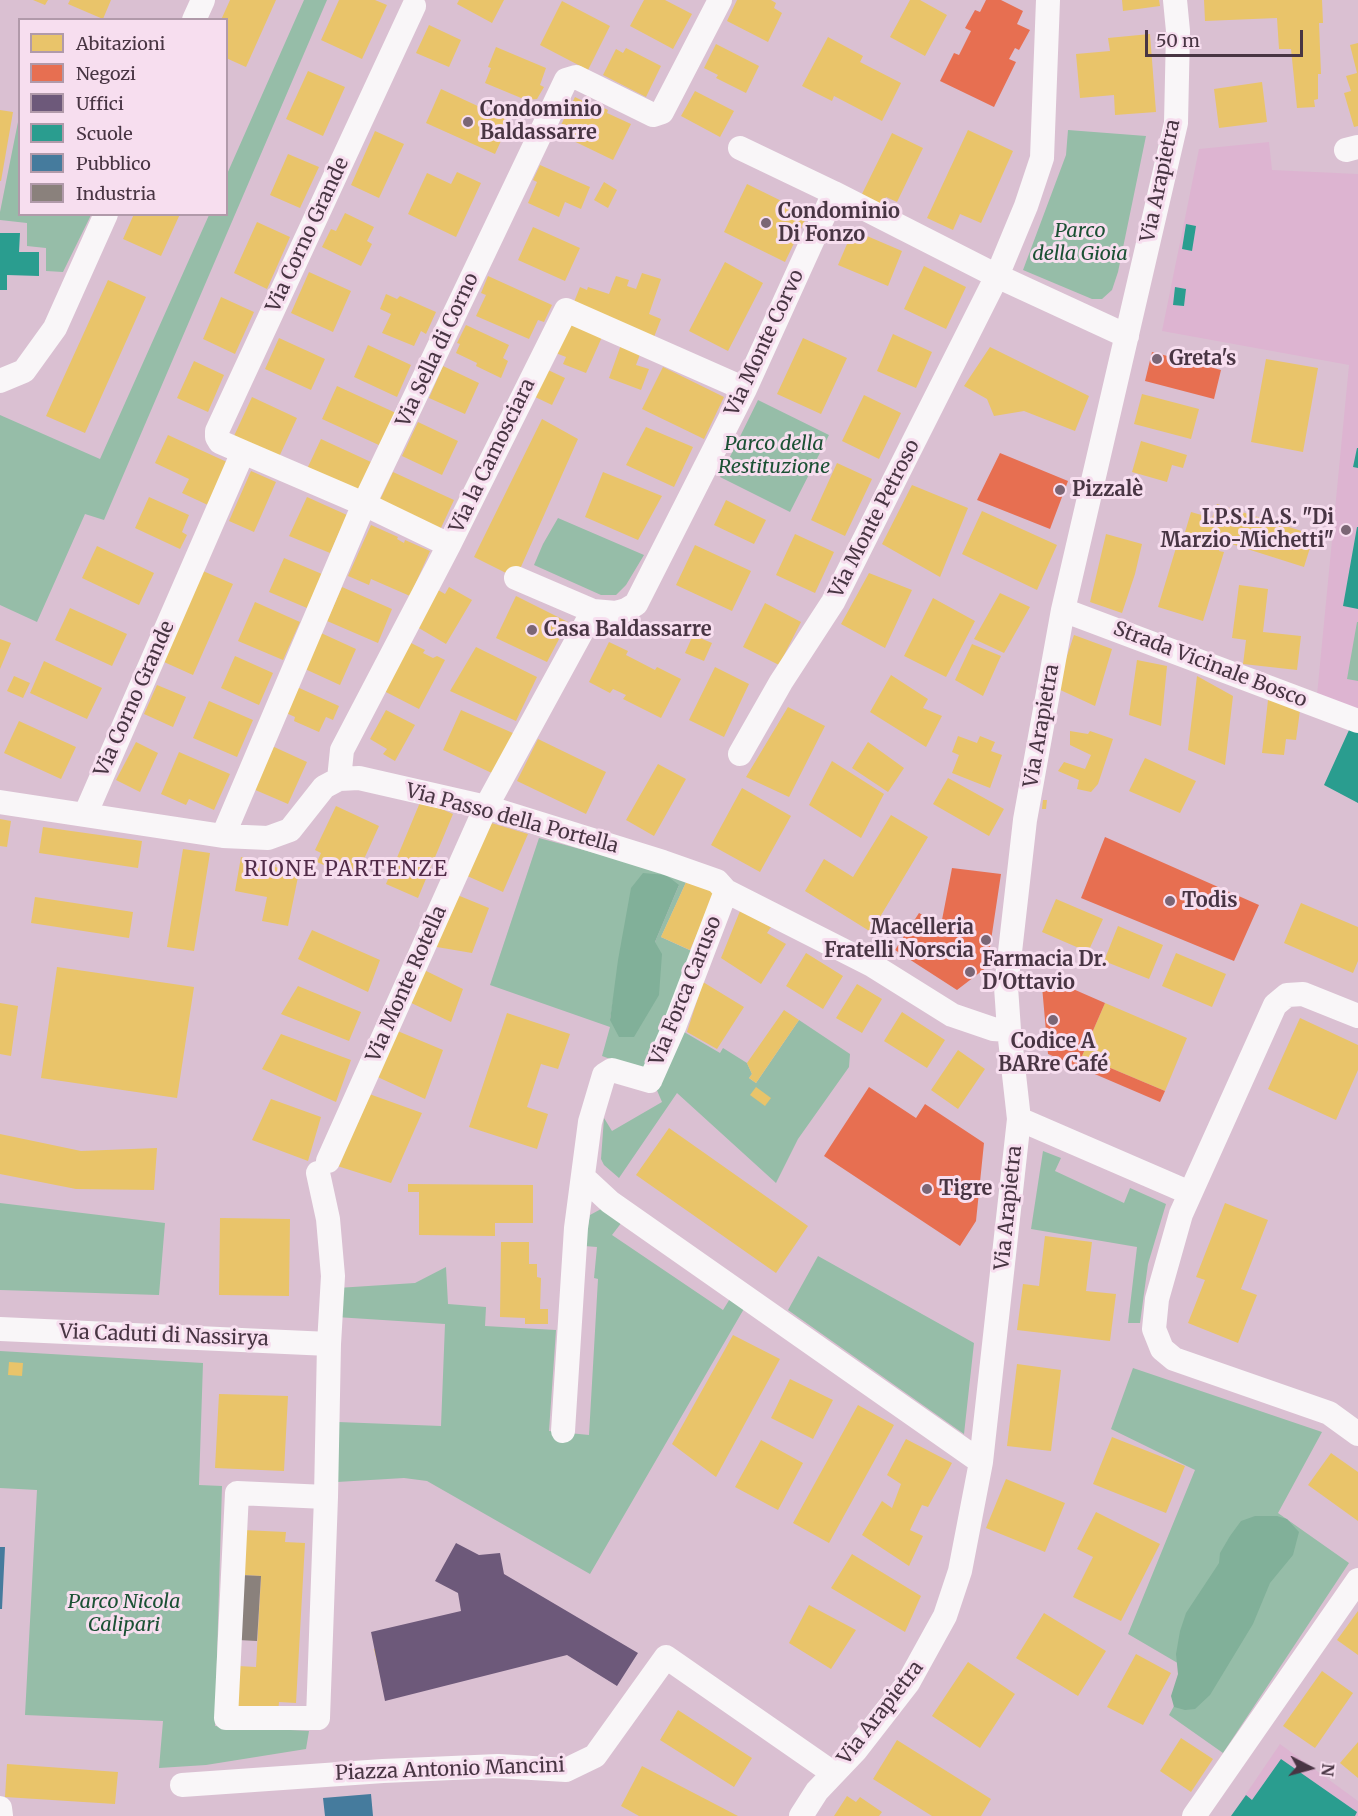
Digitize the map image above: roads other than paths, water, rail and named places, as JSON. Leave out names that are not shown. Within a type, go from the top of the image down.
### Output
[{"type":"street","points":[[195,18],[203,0]]},
{"type":"street","name":"Via Sella di Corno","points":[[223,836],[364,504],[566,80],[576,76],[653,115],[662,112],[720,0]]},
{"type":"street","name":"Via Monte Petroso","points":[[740,754],[780,682],[833,602],[997,276],[1026,206],[1042,158],[1048,0]]},
{"type":"street","name":"Via Arapietra","points":[[801,1816],[817,1791],[856,1750],[908,1683],[945,1616],[960,1570],[981,1462],[1018,1119],[1006,987],[1025,820],[1063,610],[1176,123],[1178,31],[1174,0]]},
{"type":"street","name":"Via Corno Grande","points":[[414,6],[217,431],[220,442],[364,504],[449,545]]},
{"type":"street","points":[[740,148],[997,276],[1126,336]]},
{"type":"street","name":"Via Monte Corvo","points":[[593,611],[616,613],[636,604],[744,389],[834,193]]},
{"type":"street","points":[[0,381],[24,371],[55,328],[105,216]]},
{"type":"street","name":"Via la Camosciara","points":[[339,779],[342,750],[449,545],[566,310],[744,389]]},
{"type":"street","name":"Via Corno Grande","points":[[85,815],[243,452]]},
{"type":"street","points":[[486,807],[593,611],[516,578]]},
{"type":"street","name":"Strada Vicinale Bosco","points":[[1063,610],[1358,721]]},
{"type":"street","name":"Via Passo della Portella","points":[[339,779],[359,778],[486,807],[717,881],[726,891],[872,965],[952,1015],[993,1029],[1009,1030]]},
{"type":"street","points":[[0,802],[223,836],[268,838],[290,831],[324,787],[339,779]]},
{"type":"street","name":"Via Monte Rotella","points":[[329,1344],[333,1276],[323,1167],[486,807]]},
{"type":"street","name":"Via Forca Caruso","points":[[583,1177],[590,1122],[604,1074],[612,1070],[650,1081],[674,1027],[726,891]]},
{"type":"street","points":[[1358,1016],[1303,994],[1287,995],[1275,1005],[1182,1214],[1157,1299],[1154,1329],[1162,1349],[1180,1361],[1329,1413],[1358,1434]]},
{"type":"street","points":[[1018,1119],[1190,1193]]},
{"type":"street","points":[[583,1177],[605,1197],[981,1462]]},
{"type":"street","points":[[563,1431],[576,1228],[583,1177]]},
{"type":"street","points":[[578,1215],[586,1205],[605,1197]]},
{"type":"street","name":"Via Caduti di Nassirya","points":[[0,1329],[329,1344]]},
{"type":"street","points":[[326,1497],[237,1493],[226,1718],[318,1718],[326,1497],[329,1344]]},
{"type":"street","points":[[1194,1816],[1358,1580]]},
{"type":"street","name":"Piazza Antonio Mancini","points":[[182,1785],[383,1771],[498,1766],[566,1770],[595,1756],[666,1657],[833,1773]]},
{"type":"street","points":[[0,1808],[1,1816]]},
{"type":"place","name":"Condominio Baldassarre","points":[[468,122]]},
{"type":"place","name":"Condominio Di Fonzo","points":[[766,223]]},
{"type":"place","name":"Greta's","points":[[1157,359]]},
{"type":"place","name":"Pizzalè","points":[[1060,490]]},
{"type":"place","name":"I.P.S.I.A.S. \"Di Marzio-Michetti\"","points":[[1346,530]]},
{"type":"place","name":"Casa Baldassarre","points":[[532,630]]},
{"type":"place","name":"Todis","points":[[1170,901]]},
{"type":"place","name":"Macelleria Fratelli Norscia","points":[[986,940]]},
{"type":"place","name":"Farmacia Dr. D'Ottavio","points":[[970,972]]},
{"type":"place","name":"Codice A BARre Café","points":[[1053,1020]]},
{"type":"place","name":"Tigre","points":[[927,1189]]},
{"type":"district","name":"RIONE PARTENZE","points":[[346,870]]},
{"type":"park label","name":"Parco della Gioia","points":[[1080,242]]},
{"type":"park label","name":"Parco della Restituzione","points":[[774,456]]},
{"type":"park label","name":"Parco Nicola Calipari","points":[[124,1614]]}]
